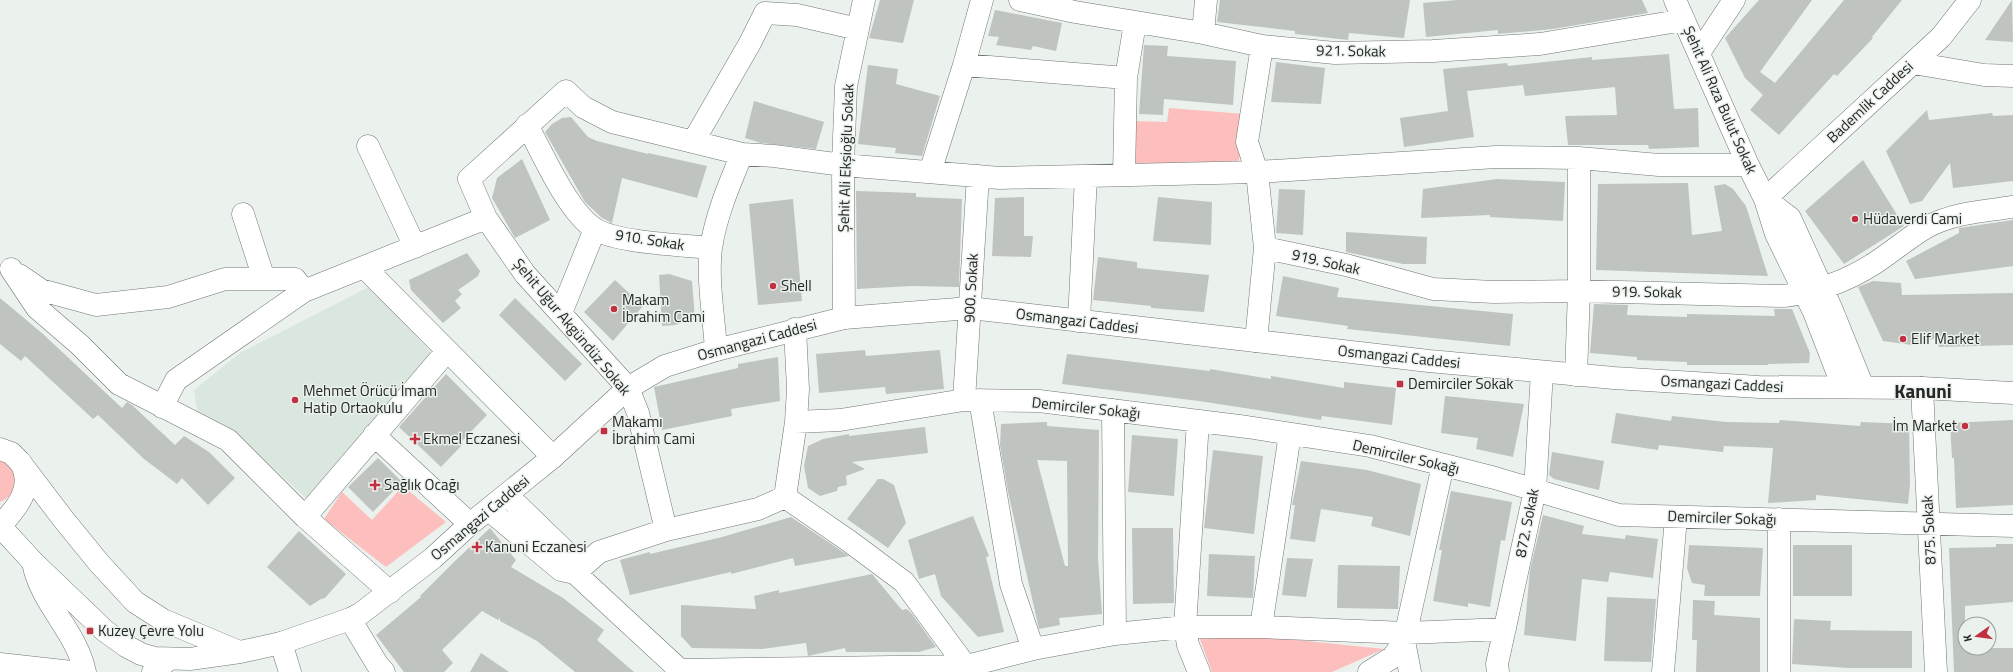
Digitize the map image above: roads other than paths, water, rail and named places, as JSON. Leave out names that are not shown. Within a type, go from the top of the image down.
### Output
[{"type":"street","name":"Şehit Ali Ekşioğlu Sokak","points":[[844,318],[843,165],[846,86],[864,0]]},
{"type":"street","points":[[930,172],[964,65],[982,0]]},
{"type":"street","name":"921. Sokak","points":[[1020,0],[1135,22],[1203,33],[1262,46],[1335,53],[1433,51],[1540,44],[1684,20]]},
{"type":"street","points":[[1203,33],[1206,0]]},
{"type":"street","name":"Şehit Ali Rıza Bulut Sokak","points":[[1675,0],[1700,53],[1748,165],[1766,199],[1776,234],[1814,291],[1853,387]]},
{"type":"street","points":[[1700,53],[1734,0]]},
{"type":"street","name":"Bademlik Caddesi","points":[[1766,199],[1941,37],[1970,0]]},
{"type":"street","points":[[694,142],[750,43],[765,13],[797,16],[858,29]]},
{"type":"street","points":[[1124,175],[1126,78],[1135,22]]},
{"type":"street","points":[[1256,342],[1265,248],[1257,172],[1247,142],[1262,46]]},
{"type":"street","points":[[1913,63],[1984,75],[2013,76]]},
{"type":"street","points":[[964,65],[1126,78]]},
{"type":"street","points":[[527,125],[566,91],[583,107],[612,122],[742,154],[774,156],[843,165],[1000,178],[1257,172],[1496,157],[1579,158],[1659,165],[1748,165]]},
{"type":"street","name":"Şehit Uğur Akgündüz Sokak","points":[[527,125],[469,179],[486,218],[525,274],[628,388],[638,413],[666,530]]},
{"type":"street","name":"910. Sokak","points":[[527,125],[570,204],[594,229],[644,242],[711,248]]},
{"type":"street","points":[[368,146],[415,247]]},
{"type":"street","points":[[716,350],[710,273],[711,248],[722,200],[742,154]]},
{"type":"street","points":[[1576,374],[1579,291],[1579,158]]},
{"type":"street","name":"900. Sokak","points":[[978,176],[970,308],[972,400],[1011,584],[1033,649]]},
{"type":"street","points":[[1079,321],[1086,176]]},
{"type":"street","name":"919. Sokak","points":[[1265,248],[1346,265],[1433,289],[1494,292],[1579,291],[1784,296],[1814,291],[1840,283],[1875,264],[1925,228],[1954,215],[2013,207]]},
{"type":"street","points":[[243,214],[264,279]]},
{"type":"street","points":[[162,407],[176,380],[304,291],[486,218]]},
{"type":"street","points":[[561,313],[594,229]]},
{"type":"street","points":[[6,265],[40,290],[96,305],[168,297],[225,279],[295,279],[304,291]]},
{"type":"street","points":[[6,265],[37,308],[80,345],[119,384],[228,440],[305,517],[390,592]]},
{"type":"street","points":[[364,267],[553,457]]},
{"type":"street","name":"Osmangazi Caddesi","points":[[0,526],[33,562],[105,630],[126,646],[160,666],[190,659],[240,652],[281,643],[350,619],[390,592],[433,558],[470,524],[553,457],[628,388],[665,366],[716,350],[794,329],[844,318],[970,308],[1256,342],[1542,372],[1759,387],[1922,388],[2013,393]]},
{"type":"street","points":[[785,497],[796,422],[798,389],[794,329]]},
{"type":"street","points":[[305,517],[447,351]]},
{"type":"street","name":"872. Sokak","points":[[1498,672],[1497,664],[1535,490],[1542,372]]},
{"type":"street","name":"875. Sokak","points":[[1922,388],[1936,672]]},
{"type":"street","name":"Demirciler Sokağı","points":[[796,422],[840,420],[972,400],[1038,401],[1198,421],[1370,446],[1535,490],[1619,515],[2013,526]]},
{"type":"street","points":[[1113,410],[1115,634]]},
{"type":"street","points":[[1198,421],[1184,627],[1188,645],[1199,672]]},
{"type":"street","points":[[1261,627],[1290,434]]},
{"type":"street","points":[[374,435],[470,524]]},
{"type":"street","points":[[0,526],[17,505],[25,491],[25,475],[6,452]]},
{"type":"street","points":[[6,452],[99,563],[135,602],[163,620],[203,638],[240,652]]},
{"type":"street","points":[[1369,672],[1393,657],[1405,637],[1443,465]]},
{"type":"street","points":[[507,495],[569,555],[575,573],[681,671],[969,669],[1033,649],[1115,634],[1184,627],[1261,627],[1405,637],[1505,628]]},
{"type":"street","points":[[575,573],[599,552],[666,530],[758,509],[785,497]]},
{"type":"street","points":[[785,497],[849,540],[904,582],[969,669]]},
{"type":"street","points":[[489,510],[561,570],[575,573]]},
{"type":"street","points":[[1663,672],[1676,516]]},
{"type":"street","points":[[1779,520],[1779,672]]},
{"type":"street","points":[[33,562],[39,584],[72,638],[82,660],[85,672]]},
{"type":"street","points":[[350,619],[377,664],[384,672]]},
{"type":"street","points":[[1405,637],[1410,672]]},
{"type":"street","points":[[281,643],[290,672]]},
{"type":"street","points":[[0,664],[72,672]]},
{"type":"place","name":"Hüdaverdi Cami","points":[[1855,219]]},
{"type":"place","name":"Shell","points":[[773,286]]},
{"type":"place","name":"Makam İbrahim Cami","points":[[614,309]]},
{"type":"place","name":"Elif Market","points":[[1903,339]]},
{"type":"place","name":"Demirciler Sokak","points":[[1400,384]]},
{"type":"place","name":"Mehmet Örücü İmam Hatip Ortaokulu","points":[[295,400]]},
{"type":"place","name":"İm Market","points":[[1965,426]]},
{"type":"place","name":"Makamı İbrahim Cami","points":[[604,431]]},
{"type":"place","name":"Ekmel Eczanesi","points":[[415,439]]},
{"type":"place","name":"Sağlık Ocağı","points":[[375,485]]},
{"type":"place","name":"Kanuni Eczanesi","points":[[477,547]]},
{"type":"place","name":"Kuzey Çevre Yolu","points":[[90,631]]},
{"type":"district","name":"Kanuni","points":[[1923,391]]}]
